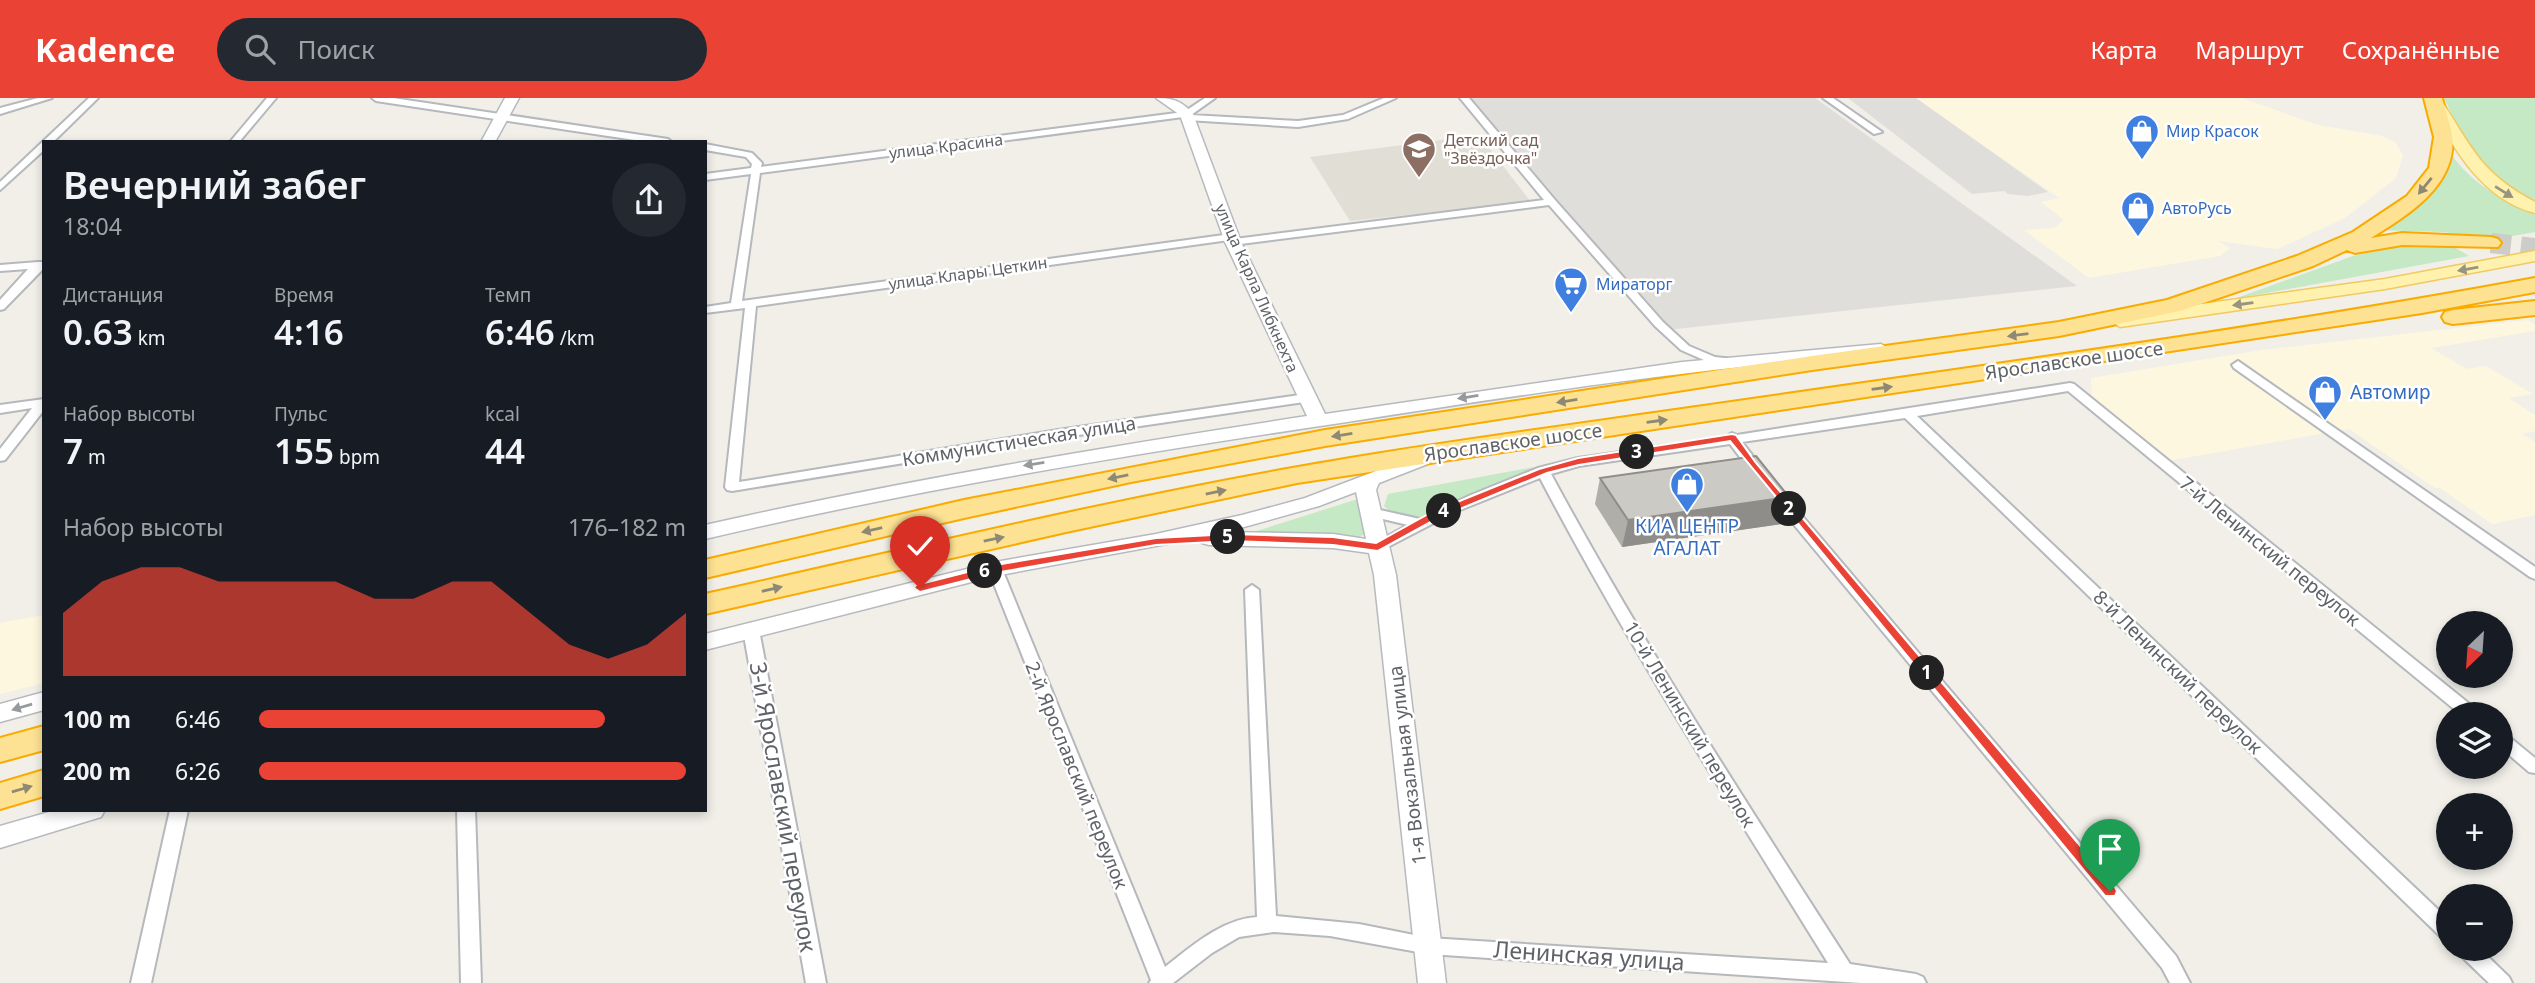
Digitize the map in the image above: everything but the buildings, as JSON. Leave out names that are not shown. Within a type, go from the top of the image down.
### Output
[{"type":"highway","points":[[2305,261],[2360,236],[2394,215],[2428,184],[2438,169],[2443,138],[2433,99]]},
{"type":"highway","points":[[2059,329],[2172,306],[2305,261],[2372,243],[2402,239],[2491,243]]},
{"type":"highway","name":"Ярославское шоссе","points":[[707,604],[1270,481],[1444,452],[2127,352],[2422,306],[2535,285]]},
{"type":"highway","points":[[2127,352],[2535,308]]},
{"type":"highway","name":"Ярославское шоссе","points":[[707,569],[976,506],[1325,438],[1925,346],[2059,329]]},
{"type":"highway","points":[[0,750],[42,739]]},
{"type":"highway","points":[[0,796],[42,784]]},
{"type":"main road","points":[[2433,99],[2476,171],[2493,185],[2535,208]]},
{"type":"main road","name":"Ярославское шоссе","points":[[2059,329],[2385,284],[2535,256]]},
{"type":"street","points":[[0,111],[48,98]]},
{"type":"street","points":[[49,140],[93,98]]},
{"type":"street","points":[[236,140],[272,98]]},
{"type":"street","points":[[376,98],[654,140]]},
{"type":"street","points":[[489,140],[512,98]]},
{"type":"street","points":[[1163,98],[1178,106],[1186,116],[1211,98]]},
{"type":"street","name":"улица Красина","points":[[707,177],[1186,116],[1298,124],[1345,117],[1392,98]]},
{"type":"street","points":[[1464,98],[1659,324],[1685,348],[1700,356],[1728,362]]},
{"type":"street","points":[[1827,98],[1877,132]]},
{"type":"street","name":"улица Карла Либкнехта","points":[[1186,116],[1232,239],[1320,420]]},
{"type":"street","points":[[0,187],[42,147]]},
{"type":"street","points":[[707,147],[750,155],[755,158],[758,170],[736,305]]},
{"type":"street","name":"улица Клары Цеткин","points":[[707,310],[1232,239],[1551,202]]},
{"type":"street","points":[[0,268],[41,265]]},
{"type":"street","points":[[0,307],[41,265]]},
{"type":"street","name":"Коммунистическая улица","points":[[751,303],[732,487],[1307,398]]},
{"type":"street","points":[[707,533],[811,507],[955,477],[1557,383],[1805,353],[1925,346]]},
{"type":"street","points":[[1679,368],[1687,356],[1685,348]]},
{"type":"street","points":[[2238,365],[2535,574]]},
{"type":"street","name":"7-й Ленинский переулок","points":[[1908,414],[2070,387],[2456,702]]},
{"type":"street","points":[[0,409],[42,403]]},
{"type":"street","points":[[0,457],[42,404]]},
{"type":"street","points":[[1156,541],[1232,537],[1333,541],[1378,547],[1419,523],[1543,471],[1578,462],[1908,414]]},
{"type":"street","name":"8-й Ленинский переулок","points":[[1908,414],[2436,920]]},
{"type":"street","points":[[1732,438],[2169,962],[2180,983]]},
{"type":"street","points":[[707,641],[995,569],[1156,541],[1312,502],[1444,452]]},
{"type":"street","name":"10-й Ленинский переулок","points":[[1543,471],[1586,552],[1634,632],[1844,972]]},
{"type":"street","name":"1-я Вокзальная улица","points":[[1370,480],[1366,490],[1387,592],[1432,983]]},
{"type":"street","points":[[1371,512],[1419,523]]},
{"type":"street","name":"2-й Ярославский переулок","points":[[995,569],[1160,982]]},
{"type":"street","points":[[1252,590],[1267,923]]},
{"type":"street","name":"3-й Ярославский переулок","points":[[751,630],[816,983]]},
{"type":"street","points":[[0,713],[42,702]]},
{"type":"street","points":[[2513,749],[2535,767]]},
{"type":"street","points":[[0,837],[85,812]]},
{"type":"street","points":[[141,983],[179,812]]},
{"type":"street","points":[[466,812],[471,983]]},
{"type":"street","name":"Ленинская улица","points":[[1160,982],[1235,930],[1267,923],[1386,936],[1429,946],[1844,972],[1916,983]]},
{"type":"street","points":[[2479,961],[2502,983]]},
{"type":"shaded area","points":[[1471,98],[1815,98],[2077,286],[1667,330]]},
{"type":"shaded area","points":[[1848,98],[1916,98],[2048,192],[2028,196],[2008,194],[2004,191],[1972,194]]},
{"type":"shaded area","points":[[1916,98],[2242,98],[2318,125],[2382,136],[2395,142],[2403,155],[2396,178],[2345,218],[2277,249],[2218,241],[2230,248],[2220,256],[2089,278],[2024,230],[2054,228],[2064,220],[2041,202],[2059,198]]},
{"type":"shaded area","name":"Детский сад \"Звёздочка\"","points":[[1479,135],[1531,202],[1350,221],[1310,157]]},
{"type":"shaded area","name":"Автомир","points":[[2528,320],[2535,325],[2535,331],[2431,348],[2467,369],[2486,366],[2533,394],[2509,398],[2535,415],[2535,431],[2522,434],[2535,442],[2535,515],[2492,524],[2349,429],[2162,462],[2092,401],[2091,378],[2262,350]]},
{"type":"shaded area","points":[[42,615],[42,684],[0,694],[0,623]]},
{"type":"green space","points":[[2444,98],[2535,98],[2535,201],[2502,180],[2479,158],[2461,132]]},
{"type":"green space","points":[[2451,154],[2468,174],[2489,190],[2535,214],[2535,232],[2496,239],[2443,232],[2380,230]]},
{"type":"green space","points":[[2410,244],[2449,244],[2469,256],[2234,299],[2353,256]]},
{"type":"green space","points":[[1540,466],[1417,518],[1392,514],[1384,506],[1388,494]]},
{"type":"green space","points":[[1361,498],[1369,531],[1356,539],[1244,535]]},
{"type":"tunnel","points":[[2491,243],[2535,248]]},
{"type":"place","name":"Мир Красок","points":[[2142,161]]},
{"type":"place","name":"Детский сад \"Звёздочка\"","points":[[1419,179]]},
{"type":"place","name":"АвтоРусь","points":[[2138,238]]},
{"type":"place","name":"Мираторг","points":[[1571,314]]},
{"type":"place","name":"Автомир","points":[[2325,422]]},
{"type":"place","name":"КИА ЦЕНТР АГАЛАТ","points":[[1687,514]]},
{"type":"route","points":[[920,588],[995,569],[1156,541],[1232,537],[1333,541],[1378,547],[1434,515],[1543,471],[1578,462],[1732,438],[2110,891]]}]
